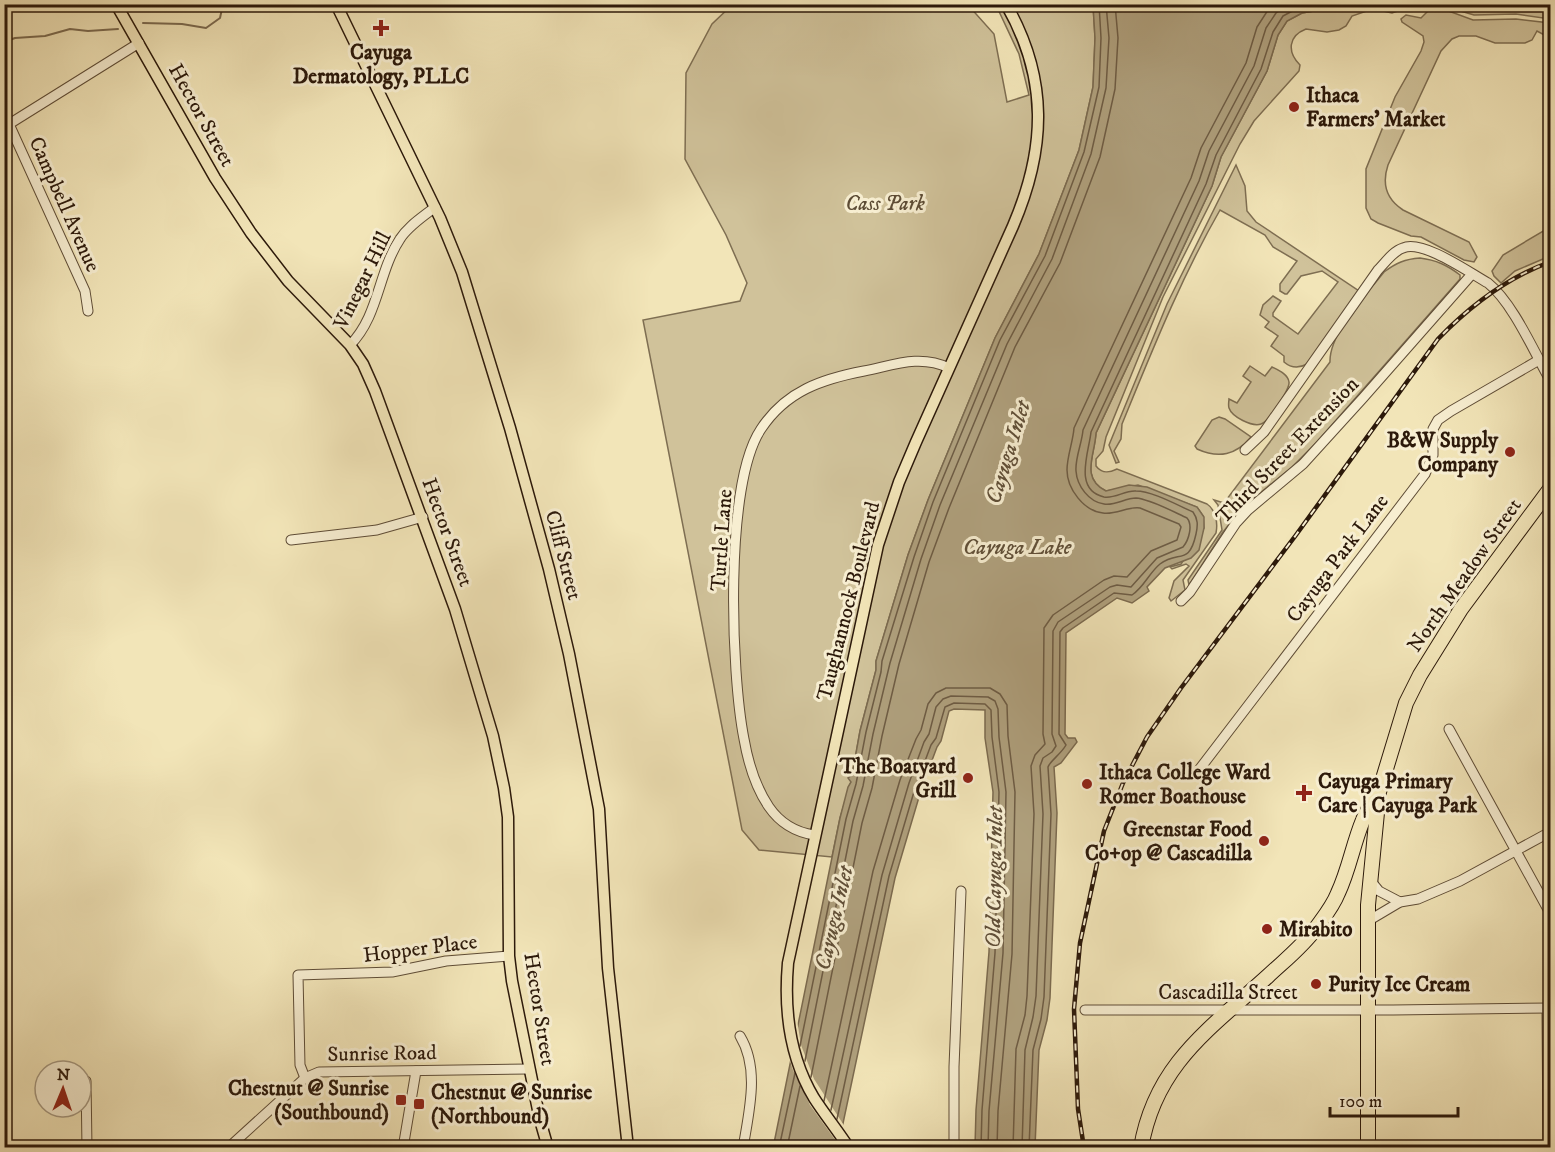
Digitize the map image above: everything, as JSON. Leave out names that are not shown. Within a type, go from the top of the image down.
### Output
[{"type":"highway","name":"North Meadow Street","points":[[1368,1148],[1368,921],[1379,792],[1406,703],[1420,675],[1461,609],[1551,489]]},
{"type":"highway","points":[[1142,1148],[1148,1117],[1174,1067],[1196,1040],[1226,1011],[1304,943],[1328,912],[1338,895],[1363,820],[1379,792]]},
{"type":"main road","name":"Hector Street","points":[[116,4],[215,178],[251,233],[288,281],[350,345],[363,364],[423,517],[480,687],[501,771],[509,840],[509,956],[529,1069],[548,1148]]},
{"type":"main road","name":"Cliff Street","points":[[336,4],[435,207],[462,272],[549,569],[569,654],[599,809],[608,969],[628,1148]]},
{"type":"main road","name":"Taughannock Boulevard","points":[[849,1148],[807,1084],[792,1039],[787,1009],[788,963],[878,545],[899,482],[1031,180],[1036,155],[1038,124],[1035,82],[1025,46],[1006,4]]},
{"type":"street","points":[[7,125],[138,42]]},
{"type":"street","name":"Campbell Avenue","points":[[4,113],[7,125],[85,291],[88,311]]},
{"type":"street","name":"Vinegar Hill","points":[[350,345],[366,324],[394,247],[401,237],[435,207]]},
{"type":"street","points":[[1245,450],[1264,432],[1378,270],[1400,249],[1413,246],[1423,247],[1496,289],[1551,380]]},
{"type":"street","name":"Third Street Extension","points":[[1181,601],[1190,592],[1236,523],[1248,510],[1303,464],[1472,274]]},
{"type":"street","name":"Turtle Lane","points":[[814,836],[790,827],[769,807],[753,773],[744,739],[737,685],[734,579],[742,486],[749,454],[758,432],[774,412],[792,396],[818,381],[908,362],[930,360],[949,368]]},
{"type":"street","name":"Cayuga Park Lane","points":[[1195,775],[1425,474],[1433,455],[1433,429],[1438,420],[1539,360]]},
{"type":"street","points":[[291,540],[377,530],[423,517]]},
{"type":"street","points":[[1449,729],[1551,913]]},
{"type":"street","points":[[1368,921],[1400,902],[1418,899],[1437,892],[1551,832]]},
{"type":"street","points":[[1370,880],[1379,891],[1400,902]]},
{"type":"street","points":[[954,1148],[954,1067],[961,891]]},
{"type":"street","name":"Hopper Place","points":[[305,1078],[300,1065],[298,975],[392,972],[446,961],[509,956]]},
{"type":"street","points":[[1548,1148],[1549,1008]]},
{"type":"street","name":"Cascadilla Street","points":[[1085,1010],[1549,1008]]},
{"type":"street","points":[[740,1036],[748,1049],[752,1068],[743,1148]]},
{"type":"street","name":"Sunrise Road","points":[[228,1148],[305,1078],[319,1072],[529,1069]]},
{"type":"street","points":[[403,1148],[416,1071]]},
{"type":"street","points":[[87,1119],[87,1148]]},
{"type":"green space","points":[[1399,4],[1435,6],[1473,20],[1516,19],[1550,23],[1550,38],[1537,31],[1532,40],[1525,43],[1495,43],[1476,36],[1459,36],[1452,39],[1441,51],[1388,165],[1385,178],[1387,190],[1397,206],[1469,242],[1477,257],[1474,262],[1464,260],[1421,237],[1411,236],[1378,223],[1371,219],[1366,208],[1366,169],[1395,97],[1424,42],[1423,36],[1401,19],[1406,15],[1421,18],[1428,11],[1409,7],[1392,13],[1383,11]]},
{"type":"green space","name":"Cass Park","points":[[732,5],[968,5],[994,34],[1007,102],[1029,95],[1019,54],[996,5],[1093,5],[1095,38],[1093,87],[1079,150],[1039,254],[995,338],[928,500],[908,555],[876,661],[876,670],[860,731],[851,782],[840,818],[832,857],[759,850],[742,830],[643,320],[740,301],[747,283],[726,235],[685,159],[686,73],[712,24]]},
{"type":"green space","points":[[1350,5],[1384,5],[1352,16],[1346,26],[1339,30],[1327,32],[1306,29],[1293,40],[1291,50],[1300,65],[1299,71],[1254,121],[1240,144],[1163,297],[1106,437],[1103,451],[1096,459],[1096,466],[1103,472],[1117,469],[1207,504],[1214,513],[1216,533],[1183,580],[1185,590],[1171,601],[1169,598],[1174,581],[1189,566],[1186,564],[1172,569],[1170,567],[1181,564],[1204,528],[1203,516],[1197,507],[1138,485],[1106,491],[1098,486],[1091,473],[1096,433],[1212,186],[1221,157],[1267,71],[1278,35],[1287,21],[1302,13]]},
{"type":"green space","points":[[1440,5],[1550,5],[1550,19],[1516,14],[1474,15]]},
{"type":"green space","points":[[1236,165],[1245,186],[1247,211],[1256,222],[1359,291],[1307,364],[1292,367],[1284,362],[1284,356],[1271,346],[1278,336],[1265,327],[1269,322],[1260,315],[1263,305],[1273,296],[1281,301],[1273,316],[1298,334],[1338,282],[1322,271],[1301,276],[1287,294],[1280,291],[1280,284],[1297,261],[1273,247],[1265,235],[1220,210],[1180,288],[1133,397],[1122,424],[1121,439],[1114,451],[1119,462],[1116,463],[1109,445],[1167,304]]},
{"type":"green space","points":[[1550,227],[1550,256],[1515,271],[1501,283],[1494,276],[1492,271],[1503,255]]},
{"type":"green space","points":[[1420,258],[1446,266],[1460,275],[1460,279],[1316,443],[1292,467],[1243,507],[1223,532],[1189,585],[1188,580],[1222,530],[1218,505],[1214,500],[1224,503],[1330,362],[1331,351],[1342,327],[1384,272],[1401,262]]},
{"type":"green space","points":[[1250,366],[1265,376],[1272,367],[1285,375],[1289,382],[1278,405],[1264,422],[1257,425],[1243,421],[1234,415],[1229,407],[1229,399],[1237,403],[1251,382],[1243,376]]},
{"type":"green space","points":[[1219,417],[1251,437],[1239,448],[1227,454],[1213,454],[1197,449],[1195,446],[1212,420]]},
{"type":"water","name":"Cayuga Lake","points":[[1093,5],[1350,5],[1302,13],[1287,21],[1278,35],[1267,71],[1221,157],[1212,186],[1096,433],[1091,473],[1098,486],[1106,491],[1129,485],[1147,487],[1197,507],[1204,517],[1204,528],[1199,550],[1191,558],[1165,568],[1147,587],[1149,591],[1132,603],[1117,598],[1066,633],[1065,734],[1068,738],[1075,738],[1077,742],[1061,763],[1054,767],[1057,813],[1050,998],[1039,1050],[1035,1147],[975,1147],[989,952],[993,792],[985,738],[985,710],[954,709],[949,711],[941,741],[922,787],[895,878],[838,1147],[773,1148],[840,818],[851,782],[848,778],[852,775],[860,731],[876,670],[876,661],[908,555],[928,500],[995,338],[1039,254],[1079,150],[1093,87],[1095,38]]},
{"type":"pier","points":[[797,1020],[801,1045],[814,1079],[845,1127],[841,1148],[810,1105],[793,1070],[789,1058]]},
{"type":"waterway","points":[[143,23],[182,24],[206,28],[220,18],[223,4]]},
{"type":"waterway","points":[[257,4],[262,10],[280,4]]},
{"type":"waterway","points":[[4,42],[15,38],[45,36],[70,29],[88,31],[118,29]]},
{"type":"railway","points":[[1084,1148],[1078,1109],[1074,1009],[1080,943],[1104,831],[1123,783],[1147,737],[1438,339],[1489,294],[1518,276],[1550,262]]},
{"type":"place","name":"Cayuga Dermatology, PLLC","points":[[381,28]]},
{"type":"place","name":"Ithaca Farmers' Market","points":[[1294,107]]},
{"type":"place","name":"B&W Supply Company","points":[[1510,452]]},
{"type":"place","name":"The Boatyard Grill","points":[[968,778]]},
{"type":"place","name":"Ithaca College Ward Romer Boathouse","points":[[1087,784]]},
{"type":"place","name":"Cayuga Primary Care | Cayuga Park","points":[[1304,793]]},
{"type":"place","name":"Greenstar Food Co+op @ Cascadilla","points":[[1264,841]]},
{"type":"place","name":"Mirabito","points":[[1267,929]]},
{"type":"place","name":"Purity Ice Cream","points":[[1316,984]]},
{"type":"place","name":"Chestnut @ Sunrise (Southbound)","points":[[401,1100]]},
{"type":"place","name":"Chestnut @ Sunrise (Northbound)","points":[[419,1104]]},
{"type":"water label","name":"Cayuga Inlet","points":[[1007,452]]},
{"type":"water label","name":"Old Cayuga Inlet","points":[[993,877]]},
{"type":"water label","name":"Cayuga Inlet","points":[[833,918]]}]
